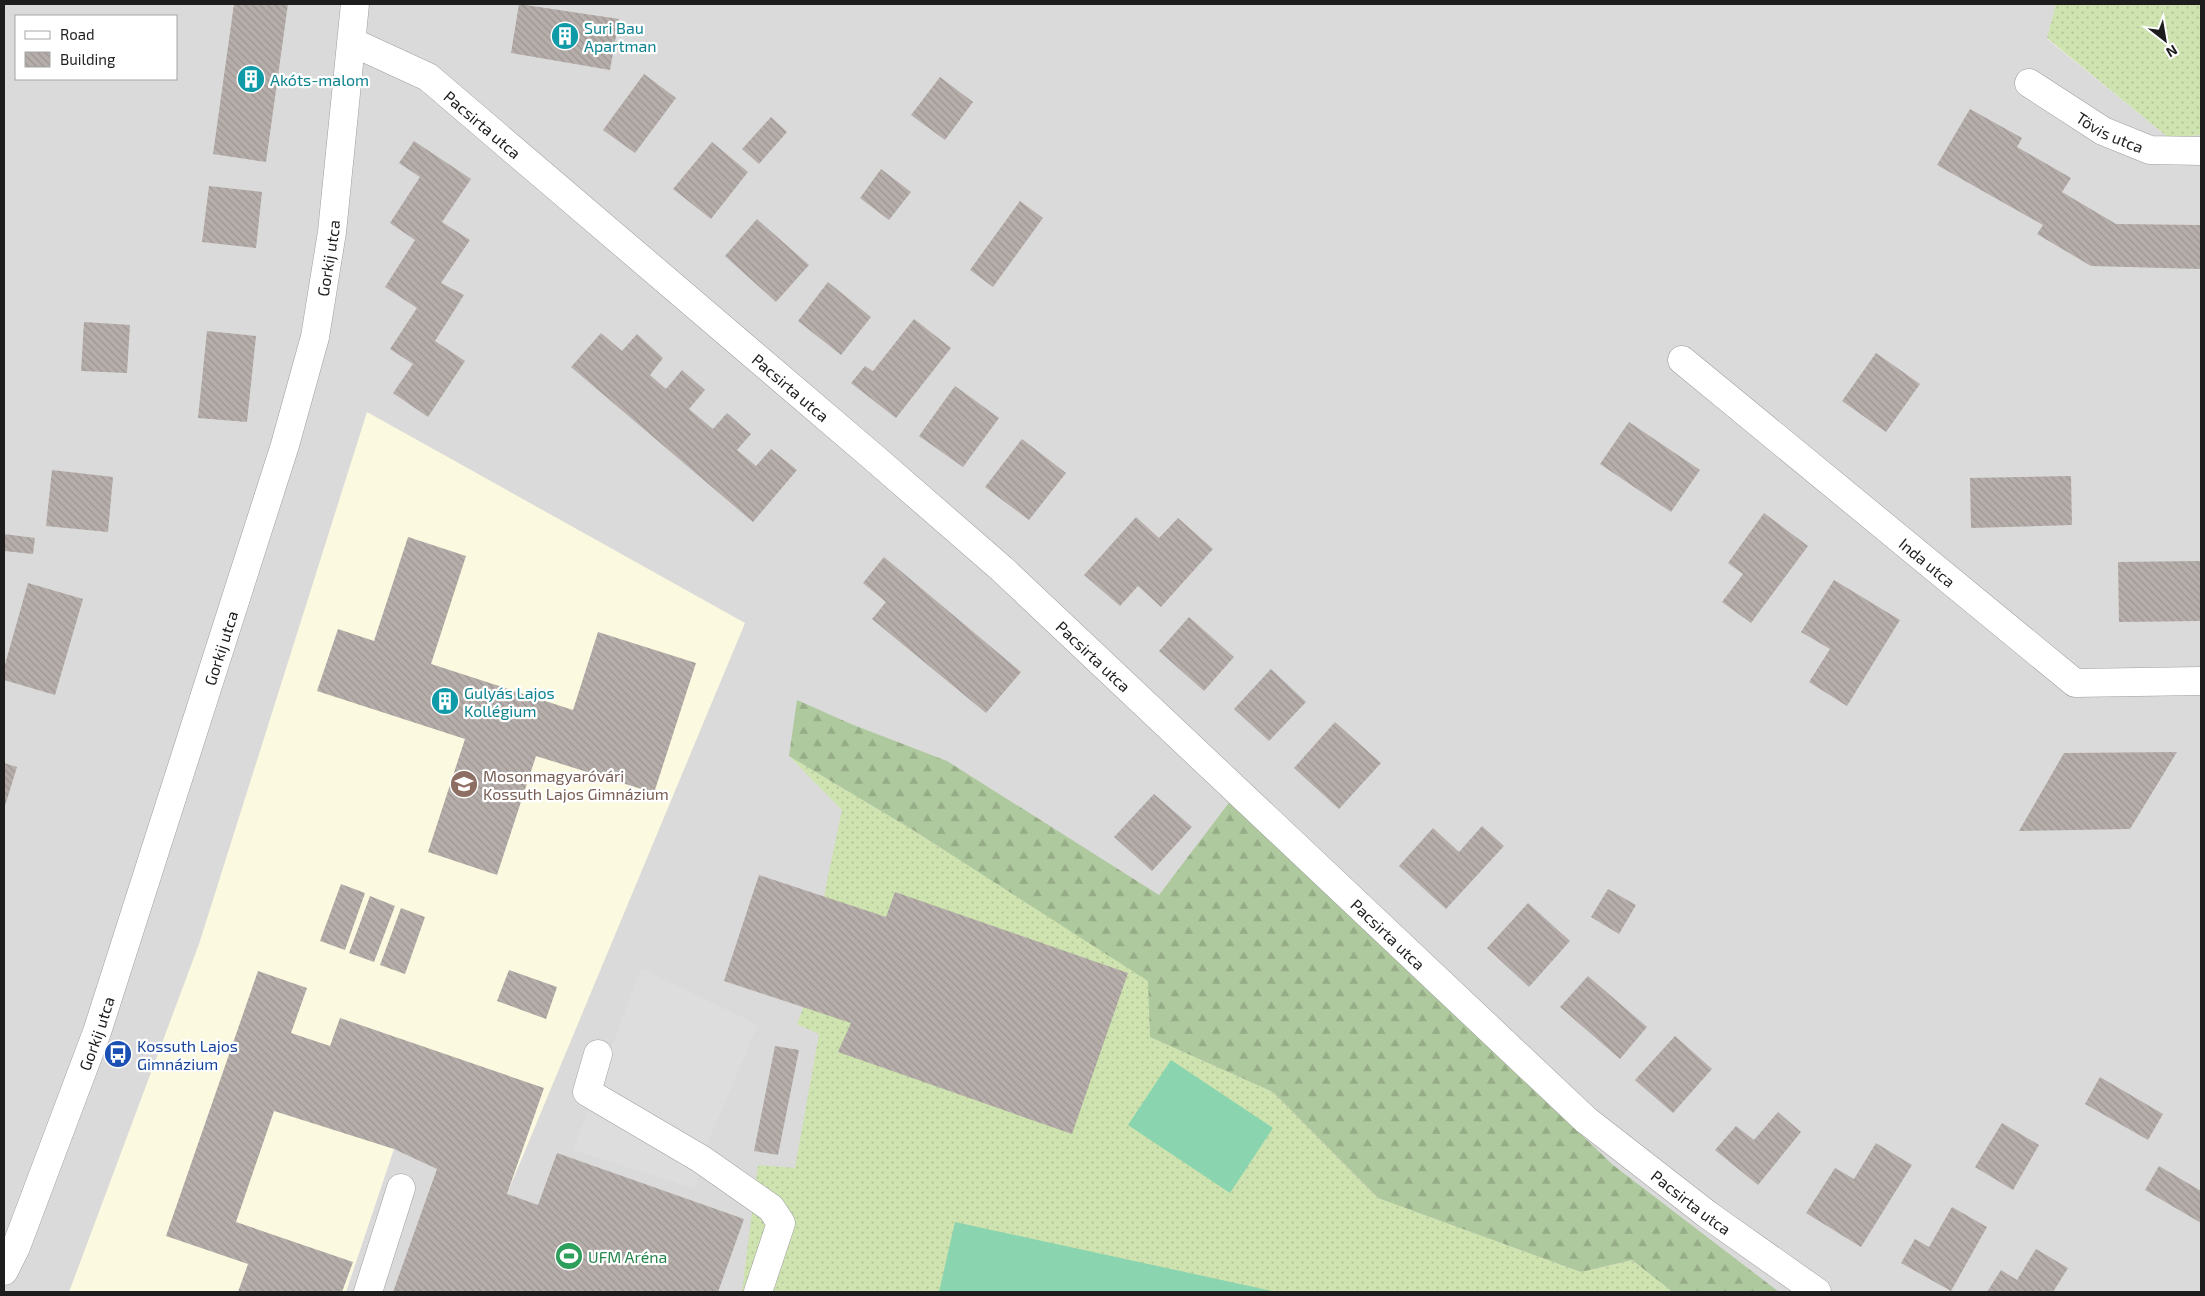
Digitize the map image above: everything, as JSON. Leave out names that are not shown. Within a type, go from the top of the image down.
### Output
[{"type":"street","name":"Gorkij utca","points":[[4,1271],[11,1260],[97,1032],[286,445],[316,327],[332,232],[355,4]]},
{"type":"street","name":"Pacsirta utca","points":[[352,42],[428,77],[872,456],[1009,576],[1586,1120],[1708,1215],[1817,1292]]},
{"type":"street","name":"Tövis utca","points":[[2029,83],[2103,131],[2150,150],[2201,151]]},
{"type":"street","name":"Inda utca","points":[[1682,360],[2075,683],[2201,681]]},
{"type":"street","points":[[598,1054],[587,1092],[700,1159],[771,1208],[781,1223],[758,1292]]},
{"type":"street","points":[[368,1292],[401,1188]]},
{"type":"shaded area","points":[[4,4],[2056,4],[2047,39],[2169,138],[2201,135],[2201,1292],[4,1292]]},
{"type":"shaded area","name":"Mosonmagyaróvári Kossuth Lajos Gimnázium","points":[[367,412],[745,623],[507,1194],[394,1149],[346,1292],[69,1292],[199,944]]},
{"type":"shaded area","points":[[641,968],[758,1025],[701,1159],[696,1189],[573,1150]]},
{"type":"green space","points":[[2056,4],[2201,4],[2201,135],[2169,138],[2047,38]]},
{"type":"green space","points":[[797,700],[851,724],[947,761],[1159,895],[1231,800],[1613,1165],[1779,1292],[1673,1292],[1632,1260],[1581,1272],[1378,1198],[1273,1092],[1150,1037],[1148,981],[913,830],[789,756]]},
{"type":"green space","points":[[789,756],[913,830],[1149,981],[1150,1037],[1273,1092],[1378,1198],[1581,1272],[1632,1260],[1673,1292],[742,1292],[758,1165],[795,1168],[819,1034],[797,1024],[813,982],[825,891],[842,810]]},
{"type":"green space","points":[[1171,1060],[1273,1128],[1230,1193],[1128,1125]]},
{"type":"green space","points":[[955,1222],[1277,1292],[939,1292]]},
{"type":"building","name":"Akóts-malom","points":[[234,4],[288,4],[266,162],[213,154]]},
{"type":"building","name":"Suri Bau Apartman","points":[[519,4],[619,19],[610,70],[511,53]]},
{"type":"building","points":[[644,74],[676,98],[635,153],[603,130]]},
{"type":"building","points":[[940,77],[973,102],[945,140],[911,115]]},
{"type":"building","points":[[1970,109],[2022,138],[2017,147],[2071,178],[2062,192],[2116,224],[2201,225],[2201,269],[2091,266],[2037,234],[2043,225],[1937,165]]},
{"type":"building","points":[[771,117],[787,132],[759,164],[742,149]]},
{"type":"building","points":[[414,141],[471,179],[442,222],[470,240],[441,283],[464,295],[435,341],[465,361],[428,417],[393,393],[413,364],[390,349],[417,308],[385,287],[415,240],[390,223],[420,177],[399,163]]},
{"type":"building","points":[[712,142],[748,172],[711,219],[673,189]]},
{"type":"building","points":[[881,169],[911,192],[889,220],[860,198]]},
{"type":"building","points":[[209,186],[262,192],[256,248],[202,242]]},
{"type":"building","points":[[1020,201],[1043,218],[993,287],[970,270]]},
{"type":"building","points":[[757,219],[809,265],[776,302],[725,256]]},
{"type":"building","points":[[828,282],[871,317],[841,355],[798,321]]},
{"type":"building","points":[[914,319],[951,348],[896,418],[851,383],[865,366],[873,371]]},
{"type":"building","points":[[84,322],[130,325],[127,373],[81,371]]},
{"type":"building","points":[[207,331],[256,336],[247,422],[198,418]]},
{"type":"building","points":[[601,333],[622,351],[637,334],[663,358],[650,375],[666,389],[682,370],[705,390],[689,409],[713,429],[727,413],[751,434],[737,450],[756,466],[771,449],[797,470],[753,522],[571,367]]},
{"type":"building","points":[[1876,353],[1920,384],[1886,432],[1842,401]]},
{"type":"building","points":[[955,386],[999,418],[963,467],[919,436]]},
{"type":"building","points":[[1629,422],[1700,470],[1671,512],[1600,464]]},
{"type":"building","points":[[1022,439],[1066,473],[1029,520],[985,487]]},
{"type":"building","points":[[52,470],[113,477],[108,532],[46,526]]},
{"type":"building","points":[[2071,476],[2072,525],[1971,528],[1970,478]]},
{"type":"building","points":[[1764,513],[1808,546],[1751,623],[1722,602],[1743,574],[1728,563]]},
{"type":"building","points":[[1136,517],[1159,538],[1178,518],[1213,549],[1161,607],[1138,586],[1120,606],[1084,575]]},
{"type":"building","points":[[4,534],[35,538],[33,554],[4,551]]},
{"type":"building","name":"Gulyás Lajos Kollégium","points":[[408,537],[466,556],[431,664],[573,710],[598,632],[696,663],[654,793],[536,756],[497,875],[428,852],[465,739],[317,691],[338,629],[374,641]]},
{"type":"building","points":[[884,557],[1021,672],[986,713],[872,619],[886,602],[863,583]]},
{"type":"building","points":[[2201,561],[2201,621],[2119,622],[2118,562]]},
{"type":"building","points":[[1834,580],[1900,620],[1847,706],[1809,682],[1830,649],[1801,632]]},
{"type":"building","points":[[28,583],[83,599],[55,695],[4,680],[4,668]]},
{"type":"building","points":[[1189,617],[1234,657],[1204,691],[1159,651]]},
{"type":"building","points":[[1271,669],[1306,702],[1269,741],[1234,709]]},
{"type":"building","points":[[1335,722],[1381,763],[1339,809],[1294,768]]},
{"type":"building","points":[[2177,752],[2130,829],[2019,831],[2064,753]]},
{"type":"building","points":[[4,763],[17,767],[4,809]]},
{"type":"building","points":[[1154,794],[1192,827],[1152,871],[1114,837]]},
{"type":"building","points":[[1482,826],[1504,846],[1446,909],[1399,866],[1433,828],[1459,852]]},
{"type":"building","points":[[759,875],[886,917],[895,892],[1128,973],[1072,1134],[838,1052],[851,1023],[724,981]]},
{"type":"building","points":[[341,884],[365,893],[345,950],[320,941]]},
{"type":"building","points":[[1608,889],[1636,905],[1619,934],[1591,917]]},
{"type":"building","points":[[370,896],[395,906],[374,962],[349,953]]},
{"type":"building","points":[[1528,903],[1570,941],[1529,987],[1487,948]]},
{"type":"building","points":[[401,908],[425,917],[405,974],[380,965]]},
{"type":"building","points":[[509,970],[557,987],[546,1019],[497,1001]]},
{"type":"building","points":[[258,971],[307,988],[291,1033],[330,1046],[340,1018],[544,1088],[507,1194],[538,1205],[557,1153],[744,1219],[718,1292],[393,1292],[437,1169],[394,1149],[274,1111],[236,1222],[353,1262],[342,1292],[238,1292],[248,1264],[166,1236]]},
{"type":"building","points":[[1588,976],[1647,1027],[1620,1059],[1560,1007]]},
{"type":"building","points":[[1675,1036],[1712,1069],[1673,1113],[1635,1080]]},
{"type":"building","points":[[775,1046],[799,1050],[778,1155],[754,1151]]},
{"type":"building","points":[[2100,1077],[2163,1114],[2148,1140],[2085,1104]]},
{"type":"building","points":[[1778,1112],[1801,1132],[1758,1185],[1715,1150],[1736,1126],[1754,1140]]},
{"type":"building","points":[[2002,1123],[2039,1145],[2013,1190],[1975,1167]]},
{"type":"building","points":[[1876,1143],[1912,1165],[1861,1247],[1806,1213],[1835,1168],[1854,1179]]},
{"type":"building","points":[[2159,1166],[2201,1191],[2201,1223],[2145,1190]]},
{"type":"building","points":[[1952,1207],[1987,1227],[1951,1291],[1901,1263],[1915,1239],[1929,1247]]},
{"type":"building","points":[[2036,1249],[2068,1268],[2053,1292],[1987,1292],[2001,1270],[2017,1280]]},
{"type":"place","name":"Suri Bau Apartman","points":[[565,36]]},
{"type":"place","name":"Akóts-malom","points":[[251,79]]},
{"type":"place","name":"Gulyás Lajos Kollégium","points":[[445,701]]},
{"type":"place","name":"Mosonmagyaróvári Kossuth Lajos Gimnázium","points":[[464,784]]},
{"type":"place","name":"Kossuth Lajos Gimnázium","points":[[118,1054]]},
{"type":"place","name":"UFM Aréna","points":[[569,1256]]}]
